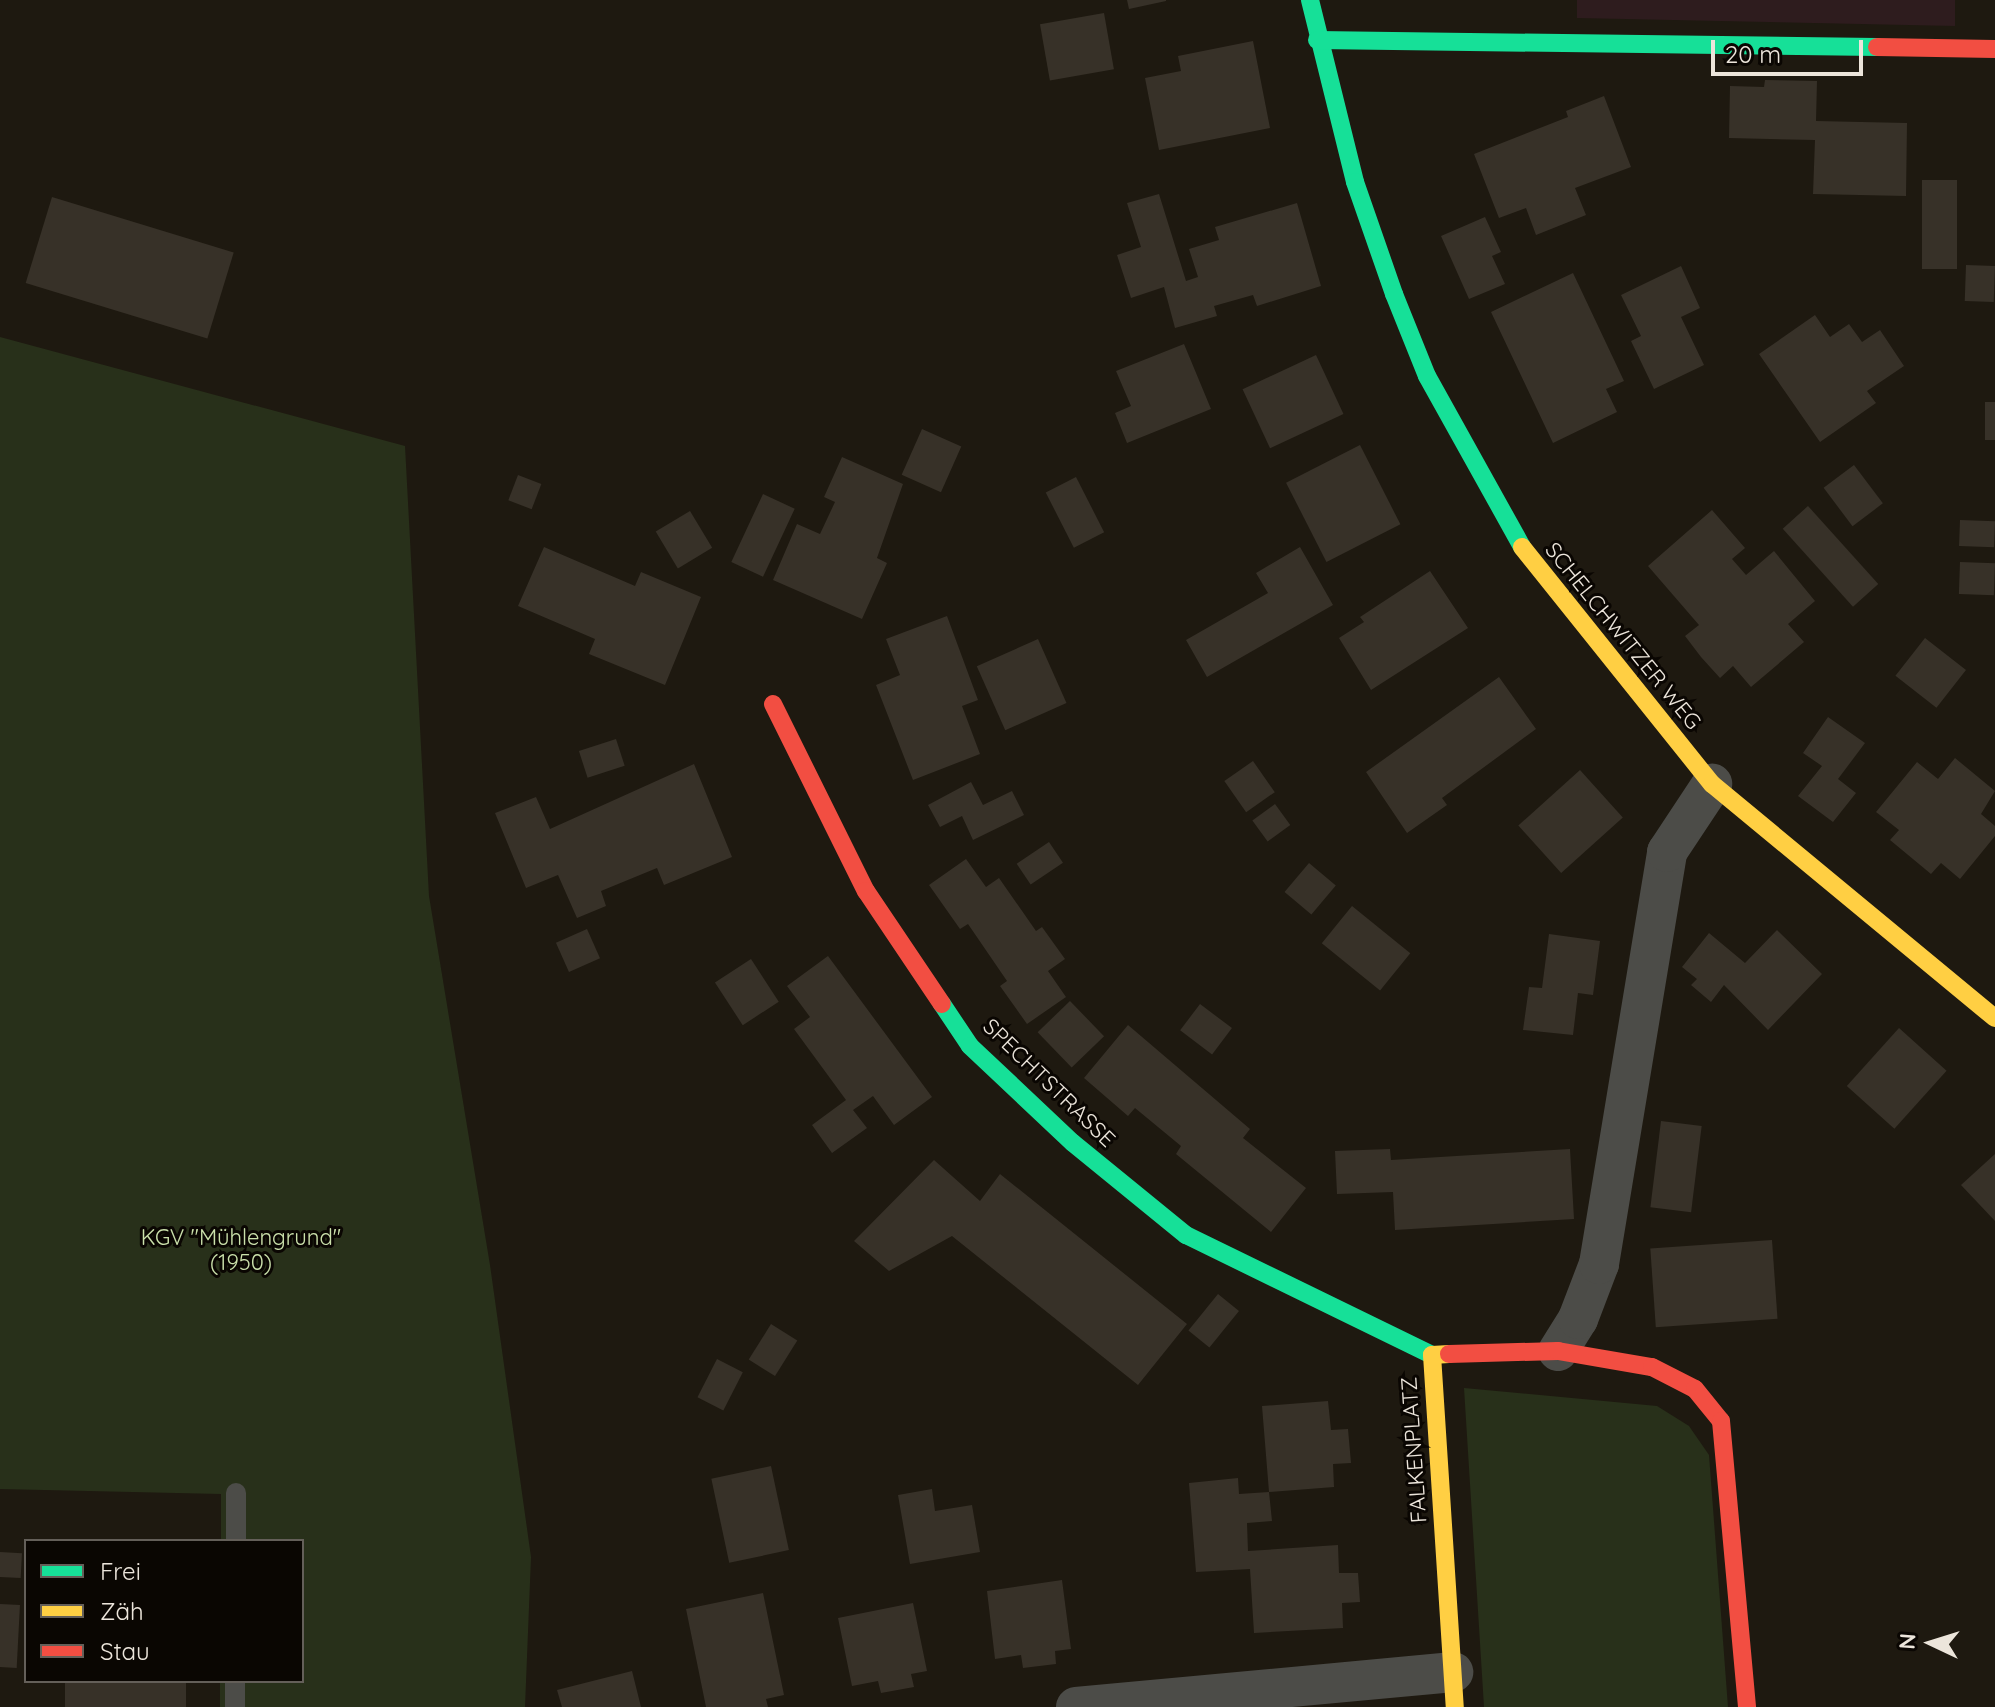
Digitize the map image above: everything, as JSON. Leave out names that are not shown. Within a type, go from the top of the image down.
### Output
[{"type":"street","name":"SCHELCHWITZER WEG","points":[[1310,0],[1317,40],[1355,182],[1427,376],[1532,565],[1712,784],[1995,1018]]},
{"type":"street","points":[[1317,40],[1995,49]]},
{"type":"street","name":"SPECHTSTRASSE","points":[[773,704],[866,891],[970,1046],[1073,1143],[1186,1235],[1432,1355]]},
{"type":"street","points":[[1558,1351],[1578,1319],[1599,1264],[1667,852],[1712,784]]},
{"type":"street","name":"FALKENPLATZ","points":[[1454,1690],[1432,1355],[1558,1351],[1652,1367],[1695,1389],[1721,1421],[1747,1707]]},
{"type":"street","points":[[1076,1707],[1454,1690]]},
{"type":"lane","points":[[236,1493],[236,1539]]},
{"type":"lane","points":[[235,1683],[235,1707]]},
{"type":"shaded area","points":[[1577,0],[1955,0],[1955,26],[1577,18]]},
{"type":"green space","name":"KGV \"Mühlengrund\" (1950)","points":[[0,337],[405,446],[429,896],[490,1265],[531,1557],[525,1707],[220,1707],[220,1683],[304,1683],[304,1539],[221,1539],[221,1494],[0,1489]]},
{"type":"green space","points":[[1464,1388],[1657,1406],[1689,1426],[1709,1455],[1728,1707],[1484,1707]]},
{"type":"building","points":[[1127,0],[1166,0],[1166,1],[1129,9]]},
{"type":"building","points":[[1104,13],[1114,69],[1050,80],[1040,24]]},
{"type":"building","points":[[1253,41],[1270,128],[1159,150],[1145,78],[1181,71],[1178,56]]},
{"type":"building","points":[[1765,80],[1817,81],[1816,121],[1907,123],[1906,196],[1813,194],[1815,140],[1729,138],[1730,86],[1764,87]]},
{"type":"building","points":[[1604,96],[1631,167],[1575,188],[1586,215],[1536,235],[1526,208],[1499,218],[1474,154],[1568,117],[1566,111]]},
{"type":"building","points":[[1922,180],[1957,180],[1957,269],[1922,269]]},
{"type":"building","points":[[1159,194],[1186,281],[1198,277],[1189,249],[1219,240],[1215,227],[1297,203],[1321,286],[1257,306],[1253,295],[1214,306],[1217,316],[1175,328],[1164,287],[1131,298],[1117,255],[1141,247],[1127,203]]},
{"type":"building","points":[[52,197],[234,253],[207,339],[26,283]]},
{"type":"building","points":[[1485,217],[1501,252],[1492,256],[1505,284],[1469,299],[1441,236]]},
{"type":"building","points":[[1966,265],[1995,266],[1994,302],[1965,301]]},
{"type":"building","points":[[1681,266],[1700,308],[1681,317],[1704,365],[1654,389],[1631,341],[1641,336],[1621,295]]},
{"type":"building","points":[[1573,273],[1624,381],[1606,389],[1617,412],[1553,443],[1491,312]]},
{"type":"building","points":[[1815,315],[1830,337],[1849,324],[1862,342],[1880,330],[1904,366],[1867,391],[1876,403],[1820,442],[1759,354]]},
{"type":"building","points":[[1184,344],[1211,409],[1127,443],[1115,413],[1131,406],[1116,371]]},
{"type":"building","points":[[1316,355],[1343,414],[1270,448],[1243,389]]},
{"type":"building","points":[[1985,402],[1995,402],[1995,440],[1985,440]]},
{"type":"building","points":[[922,429],[961,446],[941,492],[902,475]]},
{"type":"building","points":[[1360,445],[1400,524],[1326,562],[1286,483]]},
{"type":"building","points":[[842,457],[903,484],[877,558],[887,563],[862,619],[773,580],[797,524],[820,534],[835,502],[824,497]]},
{"type":"building","points":[[1854,465],[1883,503],[1853,526],[1824,488]]},
{"type":"building","points":[[518,475],[541,484],[532,509],[508,500]]},
{"type":"building","points":[[1076,477],[1104,532],[1074,548],[1046,492]]},
{"type":"building","points":[[763,494],[795,509],[763,577],[731,562]]},
{"type":"building","points":[[1808,506],[1878,584],[1853,607],[1783,529]]},
{"type":"building","points":[[1712,510],[1745,548],[1732,559],[1746,575],[1774,551],[1815,601],[1788,624],[1804,642],[1751,687],[1733,666],[1720,678],[1701,657],[1685,636],[1699,625],[1648,566]]},
{"type":"building","points":[[690,511],[712,548],[678,568],[656,532]]},
{"type":"building","points":[[1960,520],[1995,521],[1994,547],[1959,546]]},
{"type":"building","points":[[544,547],[635,586],[641,572],[701,597],[665,685],[589,654],[595,639],[518,606]]},
{"type":"building","points":[[1300,547],[1333,605],[1207,677],[1186,640],[1268,593],[1256,573]]},
{"type":"building","points":[[1960,562],[1995,563],[1994,595],[1959,594]]},
{"type":"building","points":[[1430,571],[1468,628],[1371,690],[1339,638],[1364,622],[1360,617]]},
{"type":"building","points":[[947,616],[978,700],[962,706],[980,754],[913,780],[876,685],[900,675],[886,639]]},
{"type":"building","points":[[1925,638],[1966,670],[1936,708],[1895,676]]},
{"type":"building","points":[[1038,639],[1066,703],[1005,730],[977,666]]},
{"type":"building","points":[[1499,677],[1536,729],[1442,798],[1447,805],[1407,833],[1366,772]]},
{"type":"building","points":[[1828,717],[1865,743],[1838,779],[1856,793],[1833,822],[1798,796],[1822,766],[1803,753]]},
{"type":"building","points":[[616,739],[625,766],[588,778],[579,751]]},
{"type":"building","points":[[1955,758],[1995,791],[1981,814],[1995,826],[1995,836],[1960,879],[1941,863],[1931,874],[1890,840],[1899,830],[1876,812],[1917,762],[1938,779]]},
{"type":"building","points":[[1253,761],[1275,792],[1246,812],[1224,781]]},
{"type":"building","points":[[694,764],[732,857],[664,885],[657,868],[601,891],[606,906],[577,918],[558,875],[526,888],[495,813],[536,797],[550,829]]},
{"type":"building","points":[[1580,770],[1623,818],[1561,873],[1518,826]]},
{"type":"building","points":[[971,782],[983,805],[1012,791],[1024,815],[973,840],[962,816],[940,827],[928,805]]},
{"type":"building","points":[[1275,804],[1290,825],[1268,841],[1252,820]]},
{"type":"building","points":[[1049,842],[1063,863],[1031,885],[1017,864]]},
{"type":"building","points":[[966,859],[986,887],[999,878],[1036,931],[1042,927],[1065,959],[1048,971],[1066,997],[1027,1024],[1000,986],[1007,981],[968,924],[960,929],[929,885]]},
{"type":"building","points":[[1309,863],[1336,885],[1311,915],[1285,892]]},
{"type":"building","points":[[1352,906],[1410,953],[1380,991],[1322,943]]},
{"type":"building","points":[[587,929],[600,958],[569,972],[556,943]]},
{"type":"building","points":[[1777,930],[1822,974],[1768,1030],[1724,985],[1711,1002],[1691,985],[1697,979],[1682,967],[1709,933],[1745,963]]},
{"type":"building","points":[[1549,934],[1600,941],[1593,995],[1578,993],[1573,1035],[1523,1030],[1529,987],[1542,988]]},
{"type":"building","points":[[828,956],[932,1097],[894,1125],[873,1096],[853,1110],[867,1128],[832,1153],[812,1125],[846,1100],[794,1029],[810,1017],[787,986]]},
{"type":"building","points":[[751,959],[779,1002],[743,1025],[715,982]]},
{"type":"building","points":[[1070,1001],[1104,1036],[1072,1068],[1038,1032]]},
{"type":"building","points":[[1200,1004],[1232,1028],[1212,1054],[1180,1030]]},
{"type":"building","points":[[1128,1025],[1250,1129],[1243,1138],[1306,1188],[1271,1232],[1176,1154],[1181,1146],[1135,1108],[1128,1116],[1084,1078]]},
{"type":"building","points":[[1899,1028],[1947,1071],[1894,1129],[1847,1086]]},
{"type":"building","points":[[1661,1121],[1702,1126],[1691,1212],[1650,1207]]},
{"type":"building","points":[[1390,1149],[1391,1160],[1570,1149],[1574,1219],[1395,1230],[1393,1192],[1337,1194],[1335,1151]]},
{"type":"building","points":[[1995,1154],[1995,1221],[1961,1185]]},
{"type":"building","points":[[934,1160],[980,1201],[1000,1174],[1187,1324],[1138,1385],[952,1236],[889,1271],[854,1241]]},
{"type":"building","points":[[1772,1240],[1778,1319],[1656,1327],[1650,1249]]},
{"type":"building","points":[[1218,1294],[1239,1311],[1209,1348],[1188,1331]]},
{"type":"building","points":[[771,1324],[797,1340],[775,1376],[749,1360]]},
{"type":"building","points":[[717,1359],[743,1372],[723,1410],[697,1397]]},
{"type":"building","points":[[1328,1401],[1331,1430],[1348,1429],[1351,1463],[1333,1464],[1334,1487],[1269,1492],[1262,1406]]},
{"type":"building","points":[[771,1466],[789,1550],[729,1563],[711,1479]]},
{"type":"building","points":[[1238,1478],[1239,1494],[1269,1492],[1272,1521],[1247,1523],[1248,1551],[1338,1545],[1339,1573],[1358,1573],[1360,1602],[1342,1603],[1343,1628],[1254,1633],[1250,1569],[1196,1572],[1189,1483]]},
{"type":"building","points":[[932,1489],[935,1511],[972,1505],[980,1552],[910,1564],[898,1495]]},
{"type":"building","points":[[0,1552],[22,1553],[21,1578],[0,1577]]},
{"type":"building","points":[[1062,1580],[1071,1649],[1055,1651],[1056,1664],[1023,1668],[1021,1655],[995,1659],[987,1591]]},
{"type":"building","points":[[763,1593],[784,1695],[766,1699],[768,1707],[706,1707],[686,1609]]},
{"type":"building","points":[[913,1603],[927,1671],[911,1674],[914,1687],[881,1693],[878,1681],[852,1686],[838,1618]]},
{"type":"building","points":[[0,1604],[20,1605],[17,1668],[0,1667]]},
{"type":"building","points":[[632,1671],[641,1707],[562,1707],[557,1690]]},
{"type":"building","points":[[65,1683],[186,1683],[186,1707],[65,1707]]},
{"type":"traffic: fast","points":[[1310,0],[1355,182],[1394,294],[1427,376],[1522,547]]},
{"type":"traffic: fast","points":[[1317,40],[1877,47]]},
{"type":"traffic: fast","points":[[942,1004],[970,1046],[1073,1143],[1186,1235],[1432,1355]]},
{"type":"traffic: slow","points":[[1522,547],[1712,784],[1995,1018]]},
{"type":"traffic: slow","points":[[1449,1354],[1432,1355],[1455,1707]]},
{"type":"traffic: jam","points":[[1877,47],[1995,49]]},
{"type":"traffic: jam","points":[[773,704],[866,891],[942,1004]]},
{"type":"traffic: jam","points":[[1449,1354],[1558,1351],[1652,1367],[1695,1389],[1721,1421],[1747,1707]]}]
